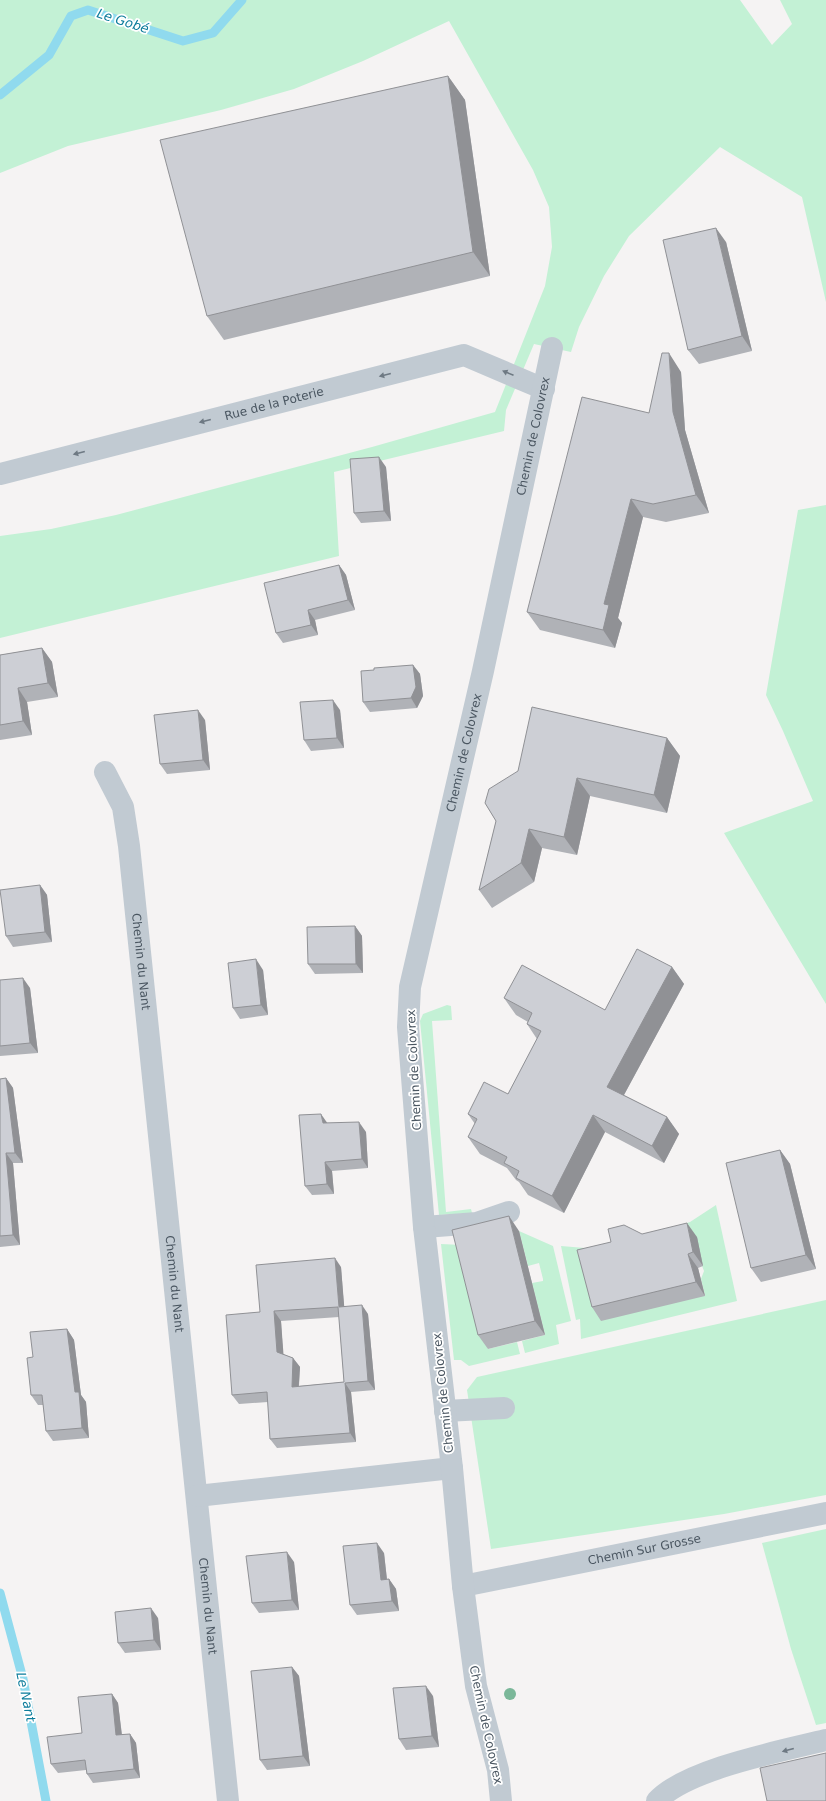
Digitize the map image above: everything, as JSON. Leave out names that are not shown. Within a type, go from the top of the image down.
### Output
[{"type":"street","name":"Chemin de Colovrex","points":[[501,1801],[498,1770],[476,1686],[463,1586],[452,1468],[424,1227],[408,1027],[410,987],[483,672],[552,348]]},
{"type":"street","name":"Rue de la Poterie","points":[[0,474],[464,355],[544,389]]},
{"type":"street","name":"Chemin du Nant","points":[[105,772],[123,807],[130,846],[228,1801]]},
{"type":"street","points":[[424,1227],[477,1223],[509,1212]]},
{"type":"street","points":[[445,1411],[504,1408]]},
{"type":"street","points":[[197,1496],[452,1468]]},
{"type":"street","name":"Chemin Sur Grosse","points":[[463,1586],[826,1513]]},
{"type":"street","points":[[657,1801],[662,1795],[695,1777],[735,1764],[826,1740]]},
{"type":"green space","points":[[0,0],[740,0],[772,45],[792,24],[780,0],[826,0],[826,302],[802,197],[720,147],[629,236],[604,276],[579,327],[571,352],[534,344],[506,410],[504,431],[334,472],[339,556],[0,638],[0,536],[51,529],[116,515],[372,447],[495,412],[545,286],[552,247],[549,207],[533,170],[449,21],[363,61],[294,89],[221,110],[68,146],[0,173]]},
{"type":"green space","points":[[826,505],[826,1004],[724,833],[813,801],[766,695],[798,510]]},
{"type":"green space","points":[[447,1005],[451,1006],[452,1020],[432,1021],[446,1212],[471,1209],[472,1213],[439,1215],[420,1021],[423,1014]]},
{"type":"green space","points":[[716,1205],[737,1301],[581,1339],[580,1319],[576,1320],[561,1246],[585,1248],[705,1296],[701,1279],[704,1271],[699,1258],[635,1240],[690,1222]]},
{"type":"green space","points":[[519,1231],[553,1246],[571,1321],[556,1325],[559,1344],[525,1353],[522,1341],[545,1335],[532,1283],[543,1281],[543,1279],[539,1263],[528,1266]]},
{"type":"green space","points":[[441,1244],[462,1245],[488,1349],[517,1342],[520,1354],[469,1366],[461,1360],[454,1360]]},
{"type":"green space","points":[[826,1300],[826,1495],[724,1514],[491,1549],[467,1390],[477,1377]]},
{"type":"green space","points":[[826,1529],[826,1723],[816,1725],[791,1649],[762,1543]]},
{"type":"building","points":[[448,76],[473,252],[207,316],[160,140]]},
{"type":"building","points":[[716,228],[742,336],[688,350],[663,240]]},
{"type":"building","points":[[662,353],[669,353],[673,412],[696,495],[653,504],[631,499],[604,604],[609,605],[603,630],[527,612],[582,397],[649,413]]},
{"type":"building","points":[[379,457],[384,511],[354,513],[350,459]]},
{"type":"building","points":[[339,565],[348,600],[308,610],[311,625],[276,633],[264,583]]},
{"type":"building","points":[[42,648],[48,683],[18,688],[23,721],[0,725],[0,655]]},
{"type":"building","points":[[413,665],[416,687],[411,698],[363,702],[361,671],[374,670],[374,668]]},
{"type":"building","points":[[333,700],[337,738],[304,740],[300,702]]},
{"type":"building","points":[[532,707],[667,738],[654,795],[577,778],[564,837],[529,829],[521,863],[479,890],[496,821],[485,803],[489,789],[518,771]]},
{"type":"building","points":[[198,710],[203,760],[160,764],[154,715]]},
{"type":"building","points":[[40,885],[45,932],[6,936],[0,890]]},
{"type":"building","points":[[355,926],[356,964],[308,964],[307,927]]},
{"type":"building","points":[[637,949],[672,967],[607,1087],[667,1117],[652,1146],[593,1115],[552,1196],[516,1178],[519,1171],[504,1163],[507,1157],[468,1137],[477,1119],[468,1114],[484,1082],[508,1094],[541,1031],[527,1024],[532,1013],[504,998],[522,965],[605,1010]]},
{"type":"building","points":[[256,959],[261,1005],[233,1008],[228,963]]},
{"type":"building","points":[[23,978],[30,1043],[0,1046],[0,980]]},
{"type":"building","points":[[6,1078],[15,1153],[6,1153],[13,1235],[0,1236],[0,1079]]},
{"type":"building","points":[[321,1114],[323,1123],[359,1122],[362,1159],[325,1162],[327,1184],[305,1186],[299,1115]]},
{"type":"building","points":[[780,1150],[806,1255],[751,1268],[726,1163]]},
{"type":"building","points":[[509,1216],[535,1321],[478,1335],[452,1230]]},
{"type":"building","points":[[687,1223],[693,1252],[688,1254],[696,1282],[592,1307],[577,1250],[611,1242],[608,1229],[624,1225],[642,1234]]},
{"type":"building","points":[[335,1258],[339,1307],[362,1305],[368,1381],[345,1383],[350,1433],[270,1439],[267,1392],[232,1395],[226,1315],[260,1312],[256,1265]],"holes":[[[338,1307],[344,1382],[292,1387],[293,1358],[277,1352],[274,1311]]]},
{"type":"building","points":[[67,1329],[75,1392],[79,1392],[82,1428],[46,1431],[42,1395],[31,1395],[27,1358],[33,1357],[30,1332]]},
{"type":"building","points":[[377,1543],[381,1580],[389,1579],[392,1601],[350,1605],[343,1546]]},
{"type":"building","points":[[287,1552],[292,1600],[252,1603],[246,1556]]},
{"type":"building","points":[[151,1608],[154,1640],[118,1643],[115,1612]]},
{"type":"building","points":[[292,1667],[303,1756],[260,1760],[251,1671]]},
{"type":"building","points":[[426,1686],[432,1736],[399,1739],[393,1688]]},
{"type":"building","points":[[112,1694],[116,1735],[130,1734],[134,1769],[87,1774],[85,1760],[51,1764],[47,1737],[82,1733],[78,1697]]},
{"type":"building","points":[[826,1753],[826,1801],[767,1801],[760,1768]]},
{"type":"waterway","name":"Le Gobé","points":[[0,95],[49,55],[71,16],[88,10],[183,41],[213,33],[242,0]]},
{"type":"waterway","name":"Le Nant","points":[[0,1593],[23,1679],[46,1801]]}]
